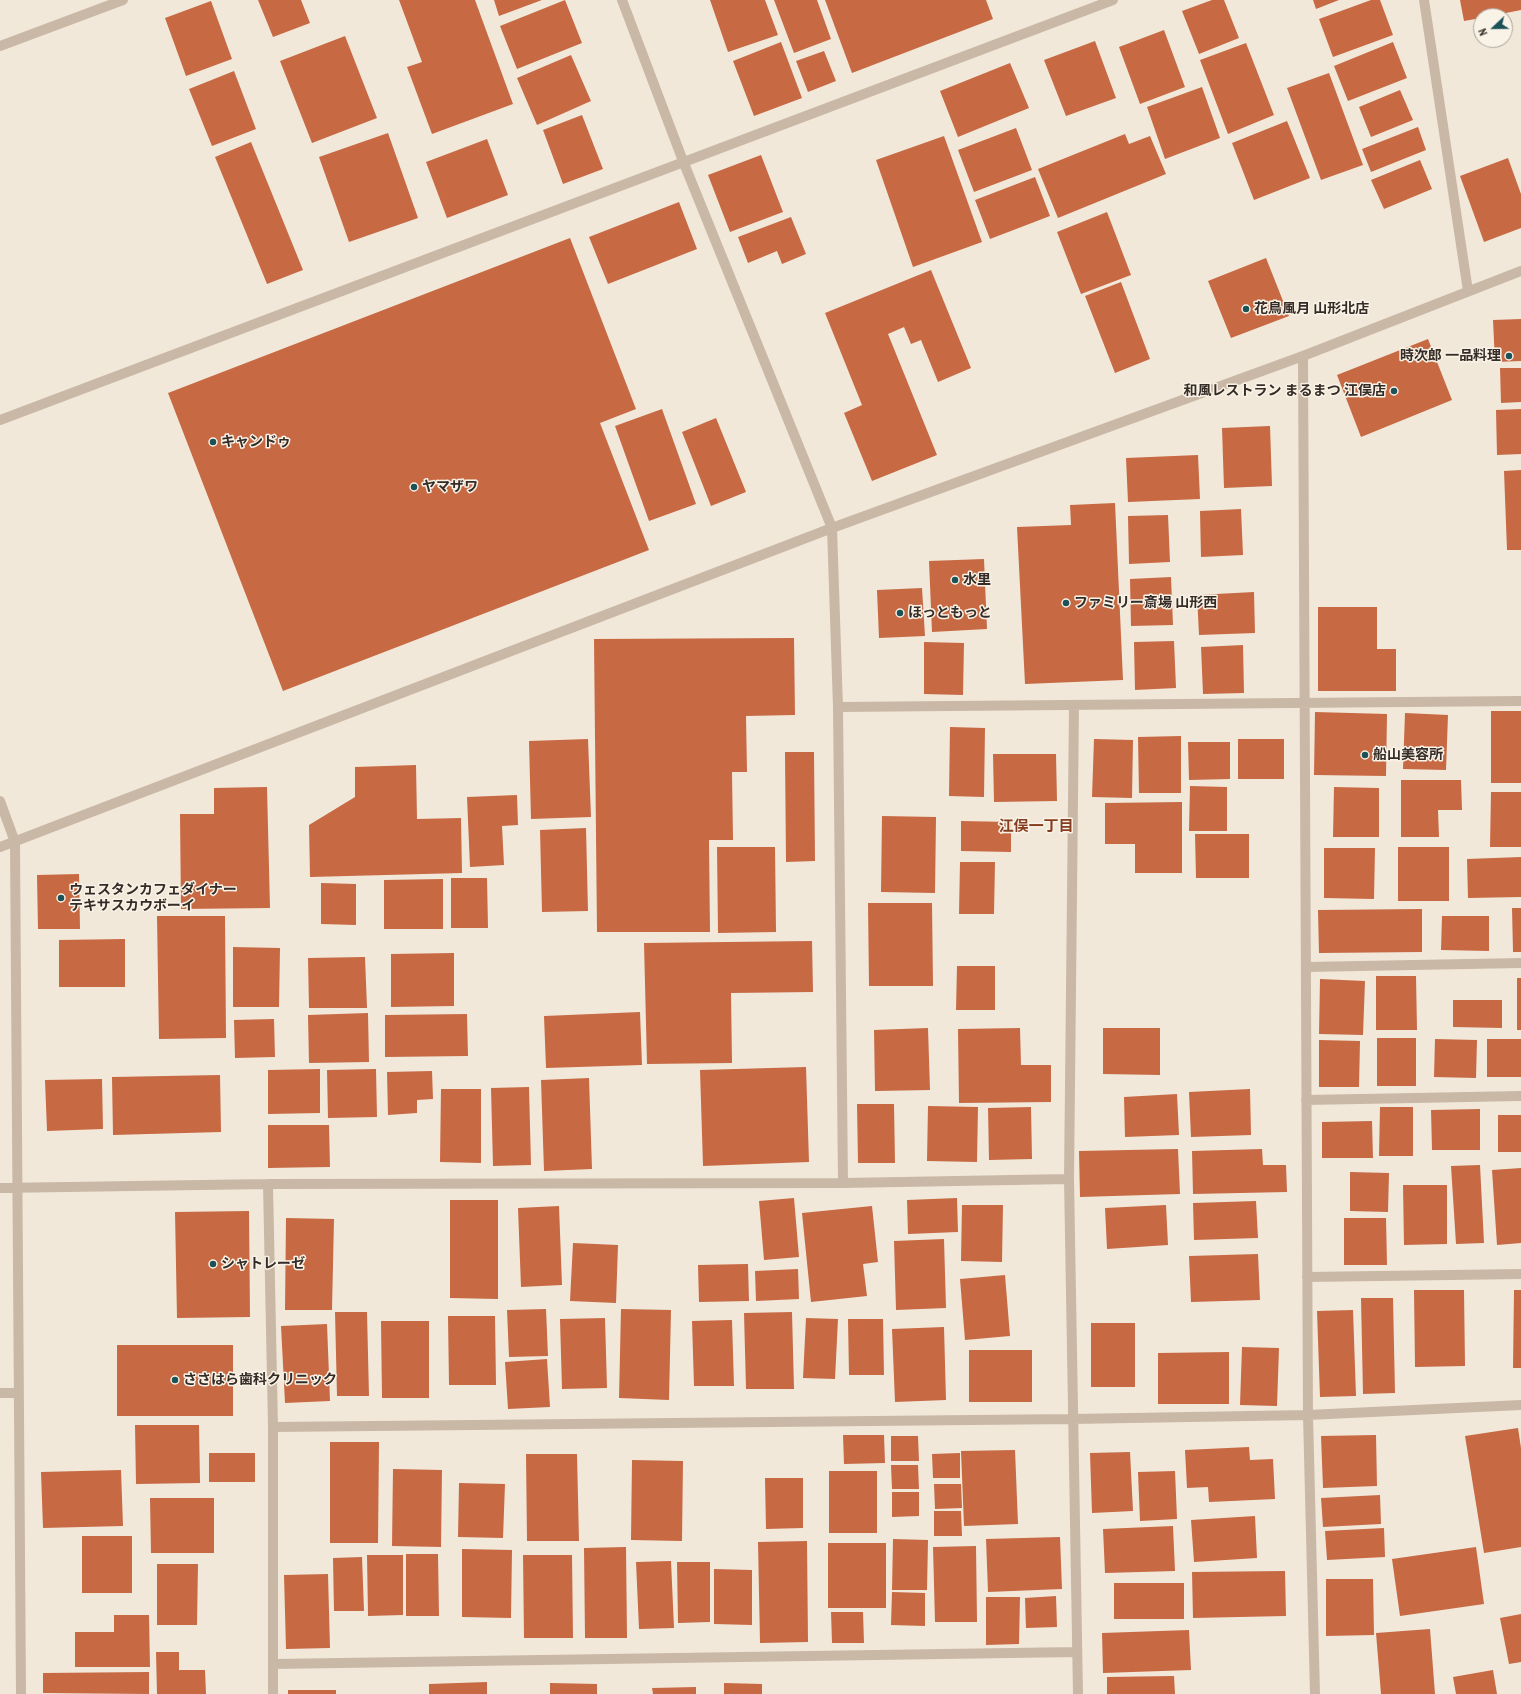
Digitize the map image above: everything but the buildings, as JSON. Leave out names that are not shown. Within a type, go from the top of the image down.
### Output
[{"type":"street","points":[[0,46],[123,0]]},
{"type":"street","points":[[622,0],[683,161],[832,528],[838,707],[843,1183]]},
{"type":"street","points":[[0,420],[1113,0]]},
{"type":"street","points":[[1424,0],[1468,291]]},
{"type":"street","points":[[0,847],[832,528],[1303,356],[1521,271]]},
{"type":"street","points":[[1303,356],[1308,1415],[1315,1694]]},
{"type":"street","points":[[838,707],[1521,701]]},
{"type":"street","points":[[1074,705],[1069,1179],[1078,1694]]},
{"type":"street","points":[[0,801],[15,842],[16,1187],[21,1694]]},
{"type":"street","points":[[1306,967],[1521,963]]},
{"type":"street","points":[[1306,1100],[1521,1096]]},
{"type":"street","points":[[0,1188],[268,1184],[843,1183],[1069,1179]]},
{"type":"street","points":[[268,1184],[272,1427],[273,1694]]},
{"type":"street","points":[[1307,1277],[1521,1274]]},
{"type":"street","points":[[0,1393],[18,1392]]},
{"type":"street","points":[[272,1427],[1072,1419],[1308,1415],[1521,1406]]},
{"type":"street","points":[[273,1664],[1077,1652]]},
{"type":"place","name":"花鳥風月 山形北店","points":[[1246,309]]},
{"type":"place","name":"時次郎 一品料理","points":[[1509,356]]},
{"type":"place","name":"和風レストラン まるまつ 江俣店","points":[[1394,391]]},
{"type":"place","name":"キャンドゥ","points":[[213,442]]},
{"type":"place","name":"ヤマザワ","points":[[414,487]]},
{"type":"place","name":"水里","points":[[955,580]]},
{"type":"place","name":"ファミリー斎場 山形西","points":[[1066,603]]},
{"type":"place","name":"ほっともっと","points":[[900,613]]},
{"type":"place","name":"船山美容所","points":[[1365,755]]},
{"type":"place","name":"ウェスタンカフェダイナー テキサスカウボーイ","points":[[61,898]]},
{"type":"place","name":"シャトレーゼ","points":[[213,1264]]},
{"type":"place","name":"ささはら歯科クリニック","points":[[175,1380]]},
{"type":"district","name":"江俣一丁目","points":[[1036,827]]}]
